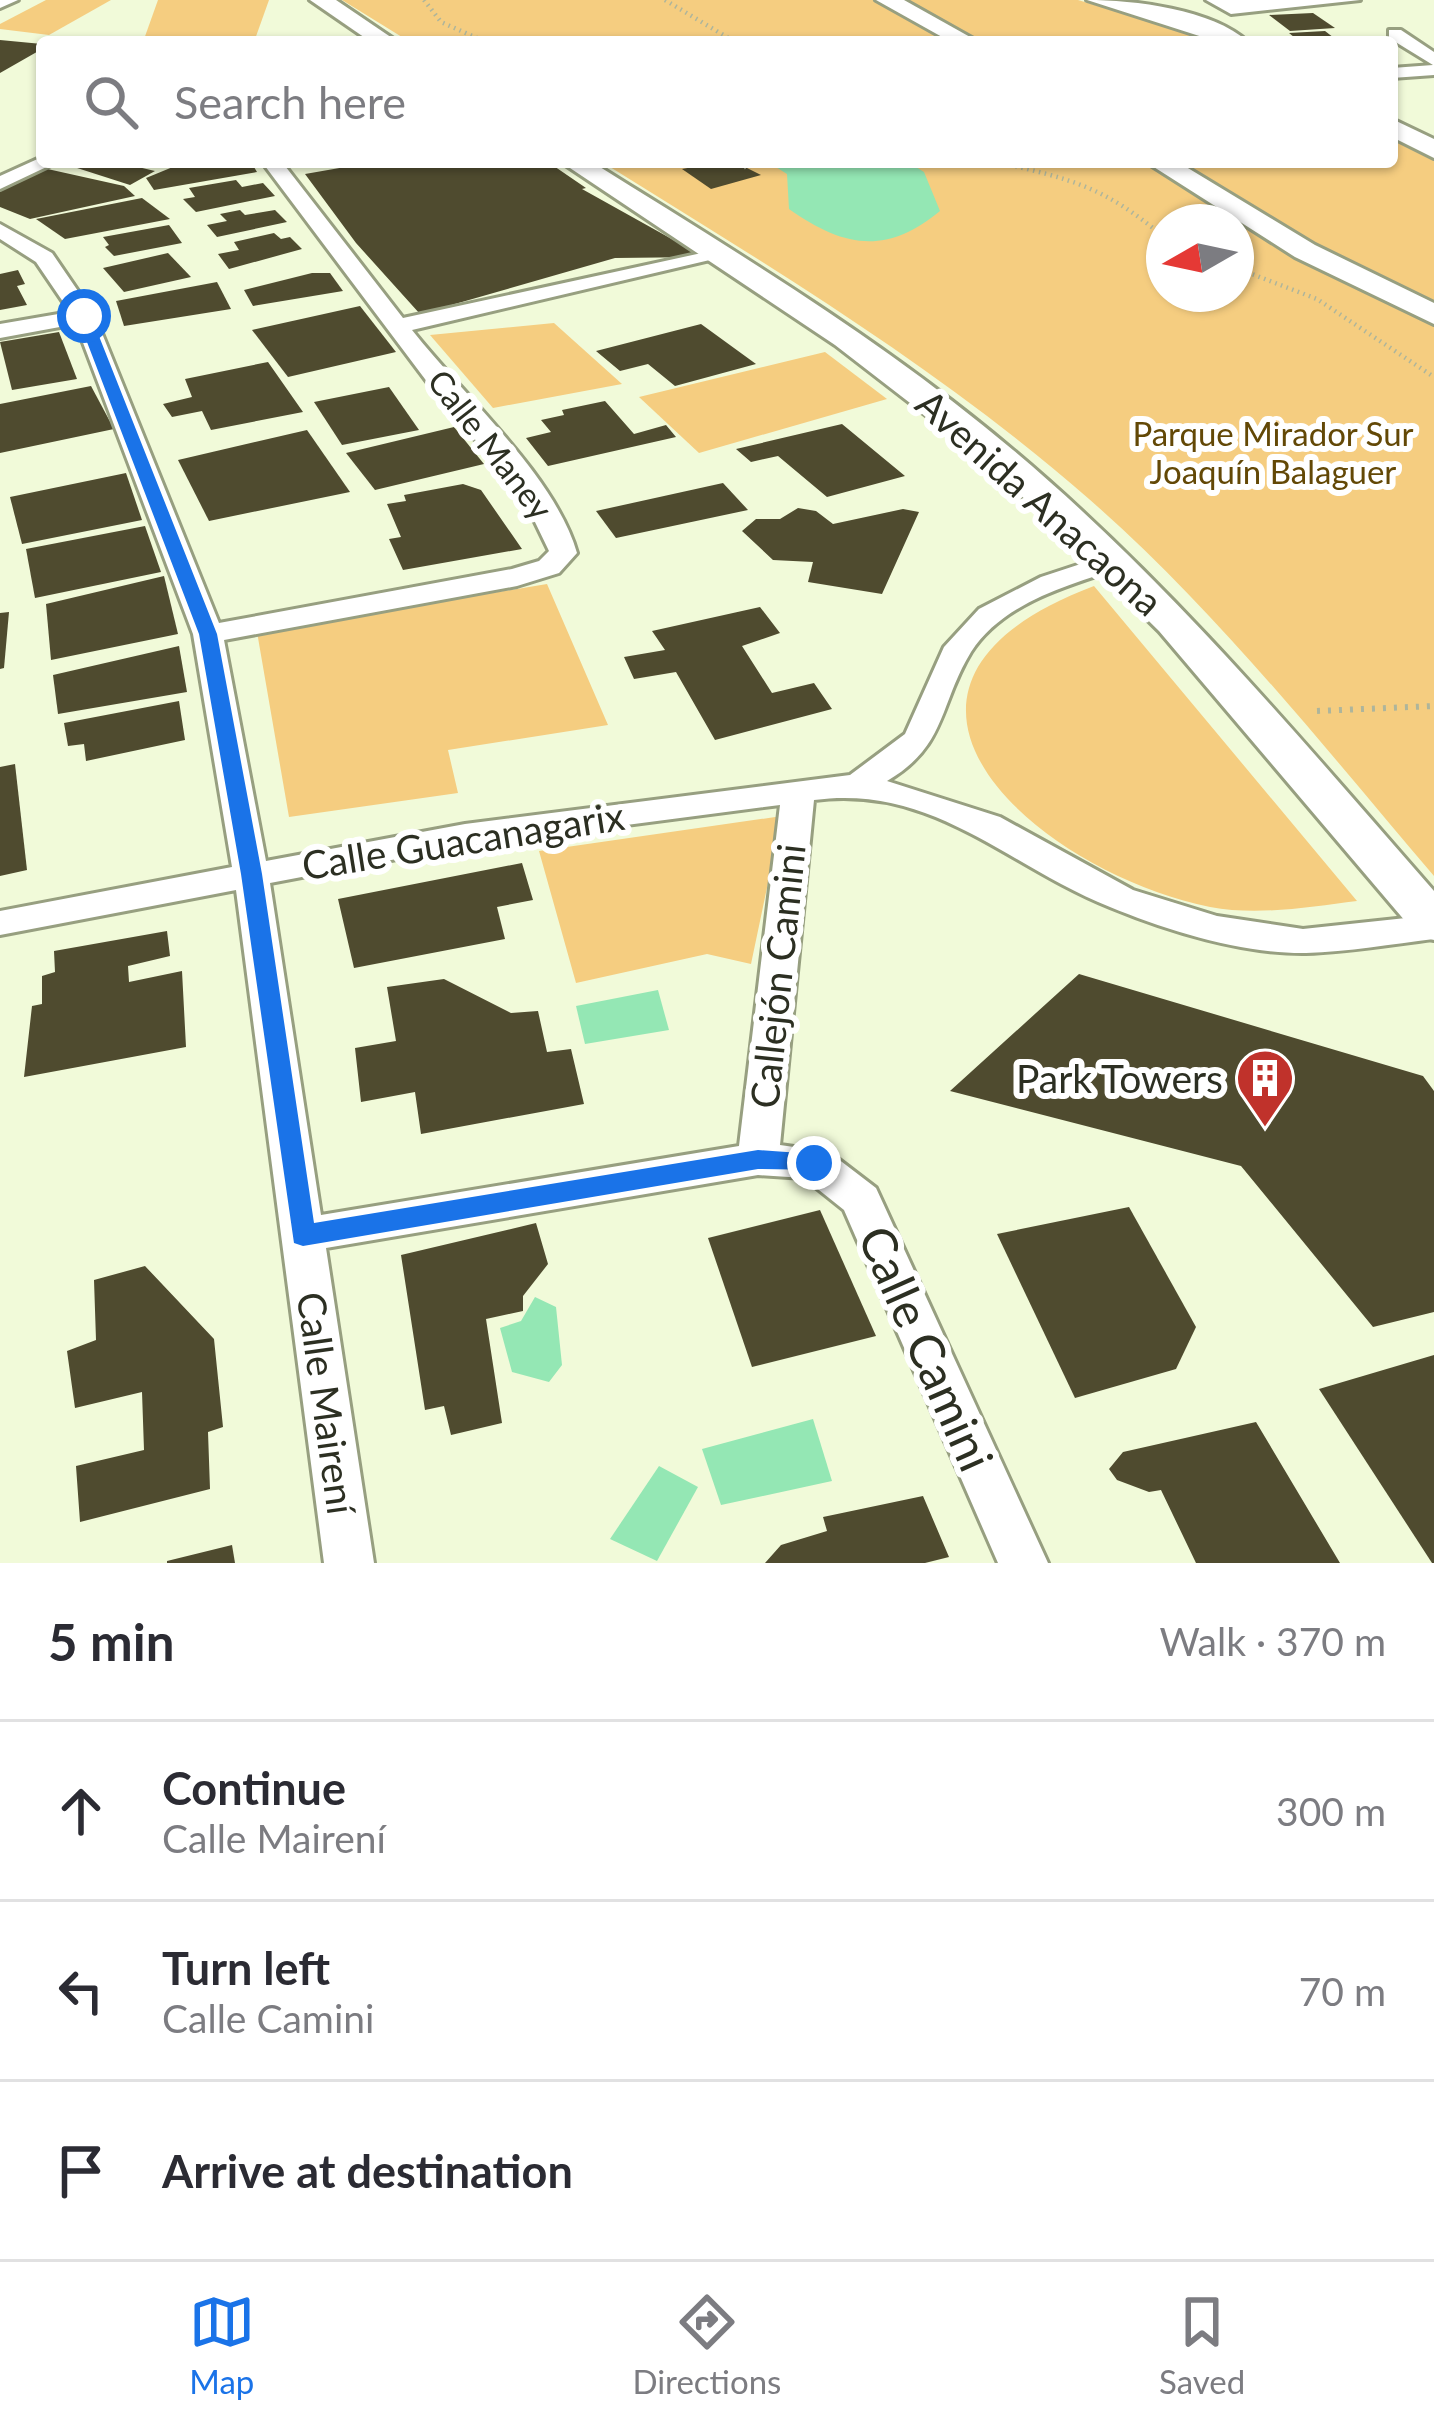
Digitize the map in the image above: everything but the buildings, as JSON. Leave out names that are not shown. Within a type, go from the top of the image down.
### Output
[{"type":"street","points":[[0,3],[10,0]]},
{"type":"street","points":[[321,0],[378,36]]},
{"type":"street","points":[[886,0],[956,36]]},
{"type":"street","points":[[918,0],[987,36]]},
{"type":"street","points":[[1098,0],[1223,36]]},
{"type":"street","points":[[1134,0],[1216,21],[1250,36]]},
{"type":"street","points":[[1214,0],[1231,8],[1352,0]]},
{"type":"street","points":[[1398,36],[1434,61]]},
{"type":"street","points":[[1398,73],[1434,70]]},
{"type":"street","points":[[1398,113],[1434,132]]},
{"type":"street","points":[[1398,130],[1434,150]]},
{"type":"street","points":[[0,183],[36,167]]},
{"type":"street","name":"Calle Maney","points":[[208,634],[517,578],[549,567],[563,553],[561,535],[540,504],[277,168]]},
{"type":"street","name":"Avenida Anacaona","points":[[583,168],[891,370],[1002,458],[1114,561],[1257,715],[1434,925]]},
{"type":"street","points":[[1169,168],[1305,251],[1434,315]]},
{"type":"street","points":[[1204,168],[1297,226],[1434,295]]},
{"type":"street","name":"Calle Mairení","points":[[0,230],[44,258],[84,316],[208,634],[251,874],[349,1563]]},
{"type":"street","points":[[400,326],[720,255]]},
{"type":"street","points":[[0,332],[84,316]]},
{"type":"street","name":"Calle Guacanagarix","points":[[0,923],[465,835],[858,784],[900,762],[928,732],[961,644],[991,617],[1034,590],[1114,561]]},
{"type":"street","name":"Calle Guacanagarix","points":[[858,784],[988,825],[1120,898],[1215,928],[1303,941],[1434,925]]},
{"type":"street","name":"Callejón Camini","points":[[758,1159],[772,981],[798,792]]},
{"type":"street","name":"Calle Camini","points":[[303,1235],[758,1159],[814,1163],[861,1200],[1023,1563]]},
{"type":"path","points":[[424,0],[441,22],[472,36]]},
{"type":"path","points":[[665,0],[725,36]]},
{"type":"path","points":[[1023,168],[1089,184],[1146,222]]},
{"type":"path","points":[[1254,275],[1317,299],[1434,377]]},
{"type":"path","points":[[1317,712],[1434,706]]},
{"type":"green space","points":[[46,0],[111,0],[49,35],[0,29],[0,24]]},
{"type":"green space","points":[[158,0],[269,0],[256,36],[145,36]]},
{"type":"green space","points":[[342,0],[1078,0],[1201,36],[400,36]]},
{"type":"green space","name":"Parque Mirador Sur Joaquín Balaguer","points":[[1398,138],[1434,158],[1434,876],[1225,633],[1136,542],[1032,451],[914,362],[612,168],[1398,168]]},
{"type":"green space","points":[[554,323],[622,384],[493,408],[430,335]]},
{"type":"green space","points":[[825,352],[887,399],[699,453],[639,397]]},
{"type":"green space","points":[[547,584],[608,725],[448,750],[458,793],[289,817],[257,632]]},
{"type":"green space","points":[[1094,586],[1357,901],[1284,910],[1228,910],[1144,887],[1080,856],[1026,816],[986,771],[967,722],[974,674],[1015,627]]},
{"type":"green space","points":[[782,816],[751,964],[707,954],[576,983],[539,851]]},
{"type":"shaded area","points":[[778,168],[918,168],[924,172],[940,211],[901,235],[883,240],[846,238],[789,209],[787,174]]},
{"type":"shaded area","points":[[658,990],[669,1030],[585,1044],[576,1006]]},
{"type":"shaded area","points":[[535,1297],[556,1307],[562,1365],[549,1382],[512,1372],[500,1328],[521,1321]]},
{"type":"shaded area","points":[[813,1419],[832,1481],[721,1505],[702,1449]]},
{"type":"shaded area","points":[[659,1466],[698,1487],[657,1561],[610,1539]]},
{"type":"place","name":"Park Towers","points":[[1265,1129]]},
{"type":"route","points":[[84,316],[117,389],[208,634],[251,874],[303,1235],[758,1159],[814,1163]]}]
